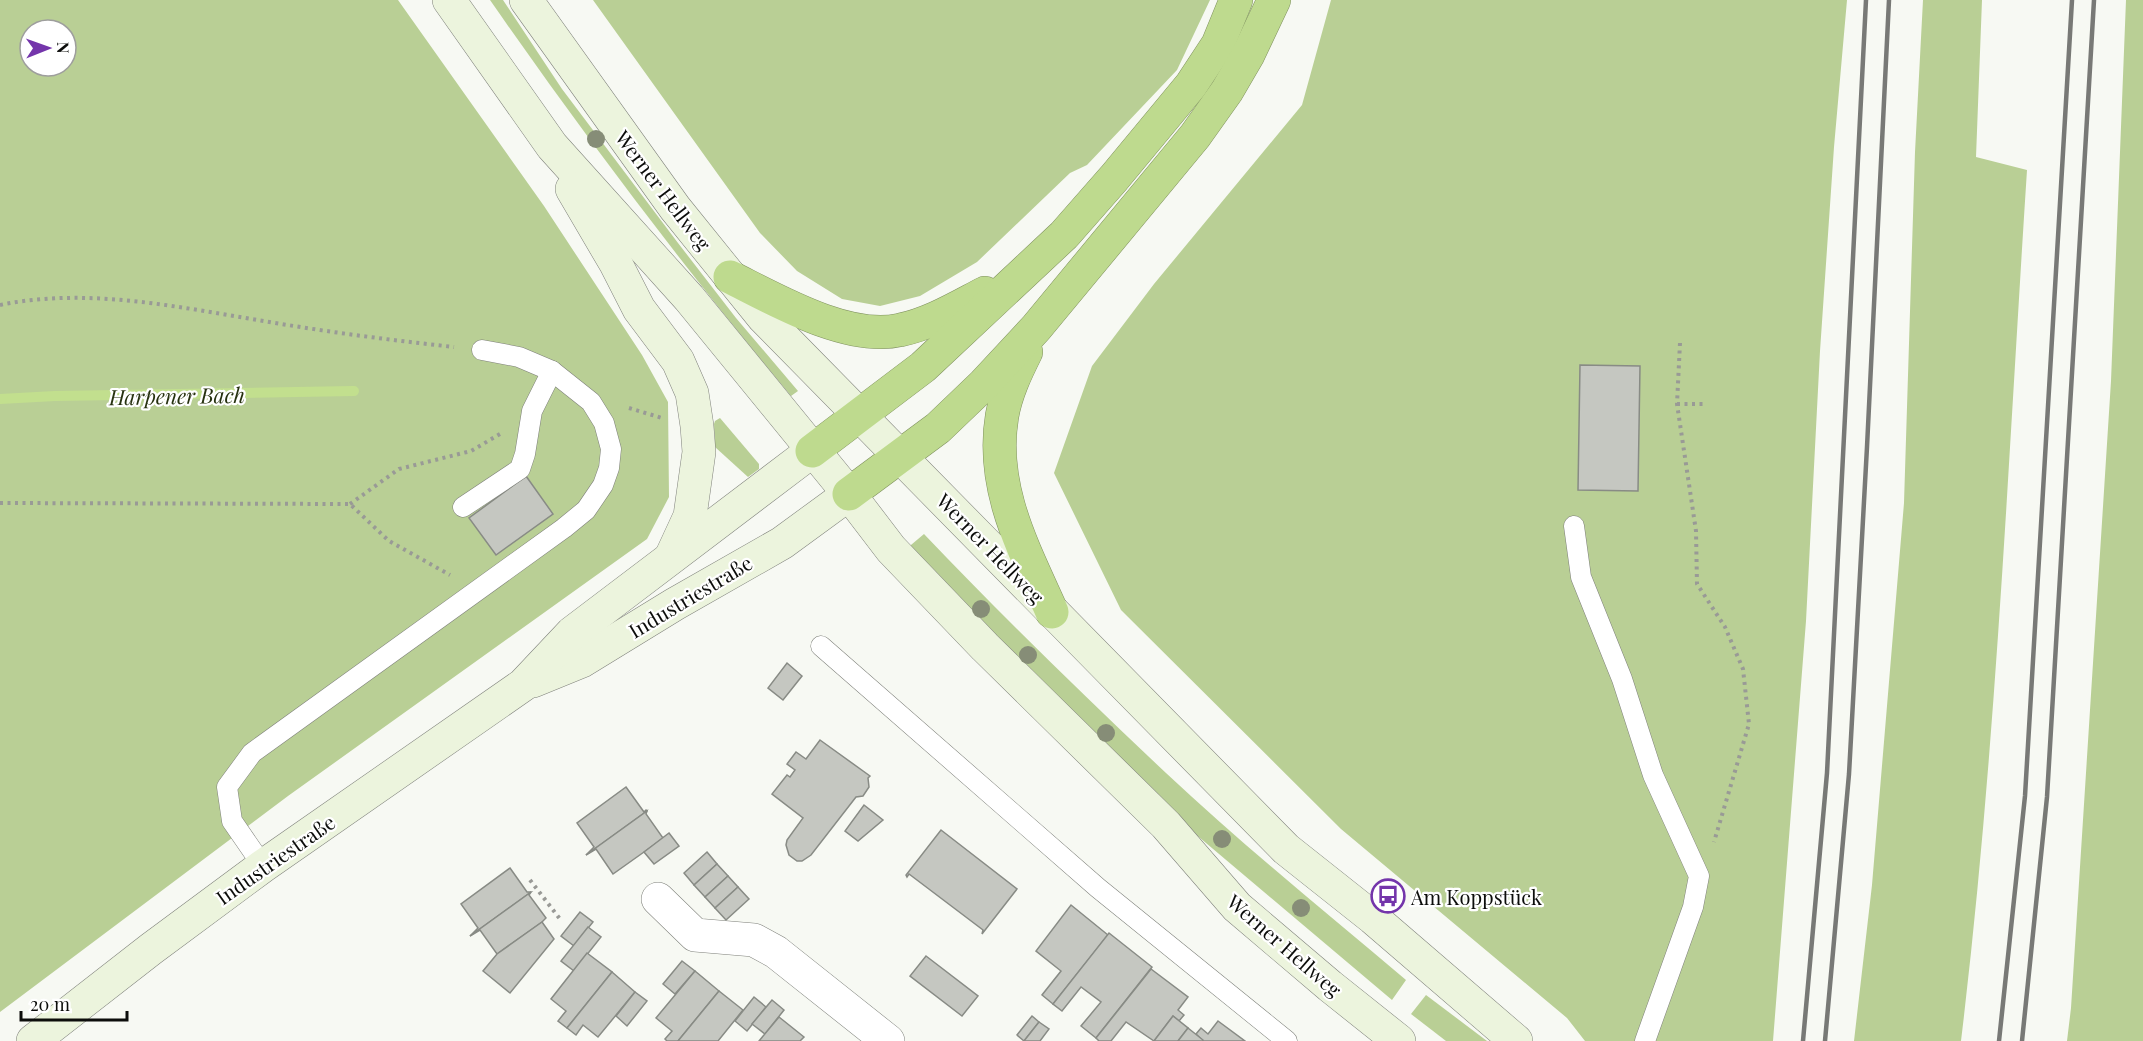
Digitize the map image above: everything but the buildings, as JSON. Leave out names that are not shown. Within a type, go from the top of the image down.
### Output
[{"type":"highway","points":[[812,451],[923,367],[1064,235],[1191,85],[1218,44],[1236,0]]},
{"type":"highway","points":[[849,494],[938,428],[983,385],[1036,328],[1103,250],[1195,136],[1243,64],[1274,0]]},
{"type":"highway","points":[[730,278],[800,312],[831,324],[868,331],[899,331],[942,315],[1016,278]]},
{"type":"highway","points":[[1036,328],[1011,385],[1002,415],[1000,475],[1014,525],[1052,612]]},
{"type":"main road","name":"Werner Hellweg","points":[[449,0],[552,146],[689,298],[891,549],[985,647],[1166,825],[1237,908],[1399,1041]]},
{"type":"main road","name":"Werner Hellweg","points":[[526,0],[675,208],[763,316],[1286,849],[1373,918],[1516,1041]]},
{"type":"main road","name":"Werner Hellweg","points":[[552,146],[576,198],[616,264]]},
{"type":"main road","name":"Industriestraße","points":[[616,264],[639,309],[678,361],[692,393],[698,426],[699,452],[690,516],[670,559]]},
{"type":"main road","name":"Industriestraße","points":[[524,685],[572,633],[812,451]]},
{"type":"main road","name":"Industriestraße","points":[[33,1041],[263,866],[524,685],[582,661],[675,604],[782,543],[849,494]]},
{"type":"street","points":[[658,899],[695,935],[754,940],[776,952],[888,1041]]},
{"type":"lane","points":[[263,866],[232,821],[227,787],[252,753],[586,510],[603,485],[609,468],[611,449],[604,423],[591,402],[552,371],[519,357],[482,350]]},
{"type":"lane","points":[[463,507],[520,469],[525,454],[532,411],[552,371]]},
{"type":"lane","points":[[1574,526],[1581,577],[1622,679],[1653,775],[1699,876],[1693,907],[1645,1041]]},
{"type":"lane","points":[[821,646],[1098,888],[1287,1041]]},
{"type":"path","points":[[0,304],[59,299],[125,300],[388,340],[482,350]]},
{"type":"path","points":[[1680,343],[1677,404],[1696,531],[1697,584],[1725,627],[1743,669],[1749,724],[1715,841],[1699,876]]},
{"type":"path","points":[[1677,404],[1706,404]]},
{"type":"path","points":[[604,423],[624,406],[673,421],[699,452]]},
{"type":"path","points":[[0,503],[350,504],[399,469],[471,451],[532,411]]},
{"type":"path","points":[[350,504],[389,541],[477,590]]},
{"type":"path","points":[[530,880],[560,919]]},
{"type":"green space","points":[[0,0],[398,0],[544,206],[642,355],[668,402],[669,497],[647,539],[288,796],[0,1012]]},
{"type":"green space","points":[[490,0],[503,0],[562,89],[678,243],[736,318],[798,391],[791,396],[674,251],[562,102]]},
{"type":"green space","points":[[593,0],[1210,0],[1177,70],[1087,165],[1070,173],[977,262],[920,296],[880,306],[842,299],[797,271],[760,233]]},
{"type":"green space","points":[[1331,0],[1847,0],[1820,351],[1806,621],[1773,1041],[1585,1041],[1567,1018],[1341,829],[1121,610],[1054,473],[1092,366],[1154,284],[1302,105]]},
{"type":"green space","points":[[1923,0],[1982,0],[1976,157],[2027,170],[2000,606],[1983,824],[1961,1041],[1854,1041],[1872,885],[1904,503],[1915,152]]},
{"type":"green space","points":[[2126,0],[2143,0],[2143,1041],[2067,1041],[2111,381]]},
{"type":"green space","points":[[720,418],[759,464],[759,469],[748,477],[715,447],[714,424]]},
{"type":"green space","points":[[924,534],[1043,655],[1195,800],[1406,980],[1392,1000],[1161,805],[905,550]]},
{"type":"green space","points":[[1426,995],[1487,1041],[1446,1041],[1411,1014]]},
{"type":"waterway","name":"Harpener Bach","points":[[0,399],[354,391]]},
{"type":"railway","points":[[1803,1041],[1827,773],[1866,0]]},
{"type":"railway","points":[[1825,1041],[1849,774],[1889,0]]},
{"type":"railway","points":[[1999,1041],[2025,796],[2072,0]]},
{"type":"railway","points":[[2022,1041],[2047,797],[2094,0]]},
{"type":"place","name":"Am Koppstück","points":[[1388,896]]}]
